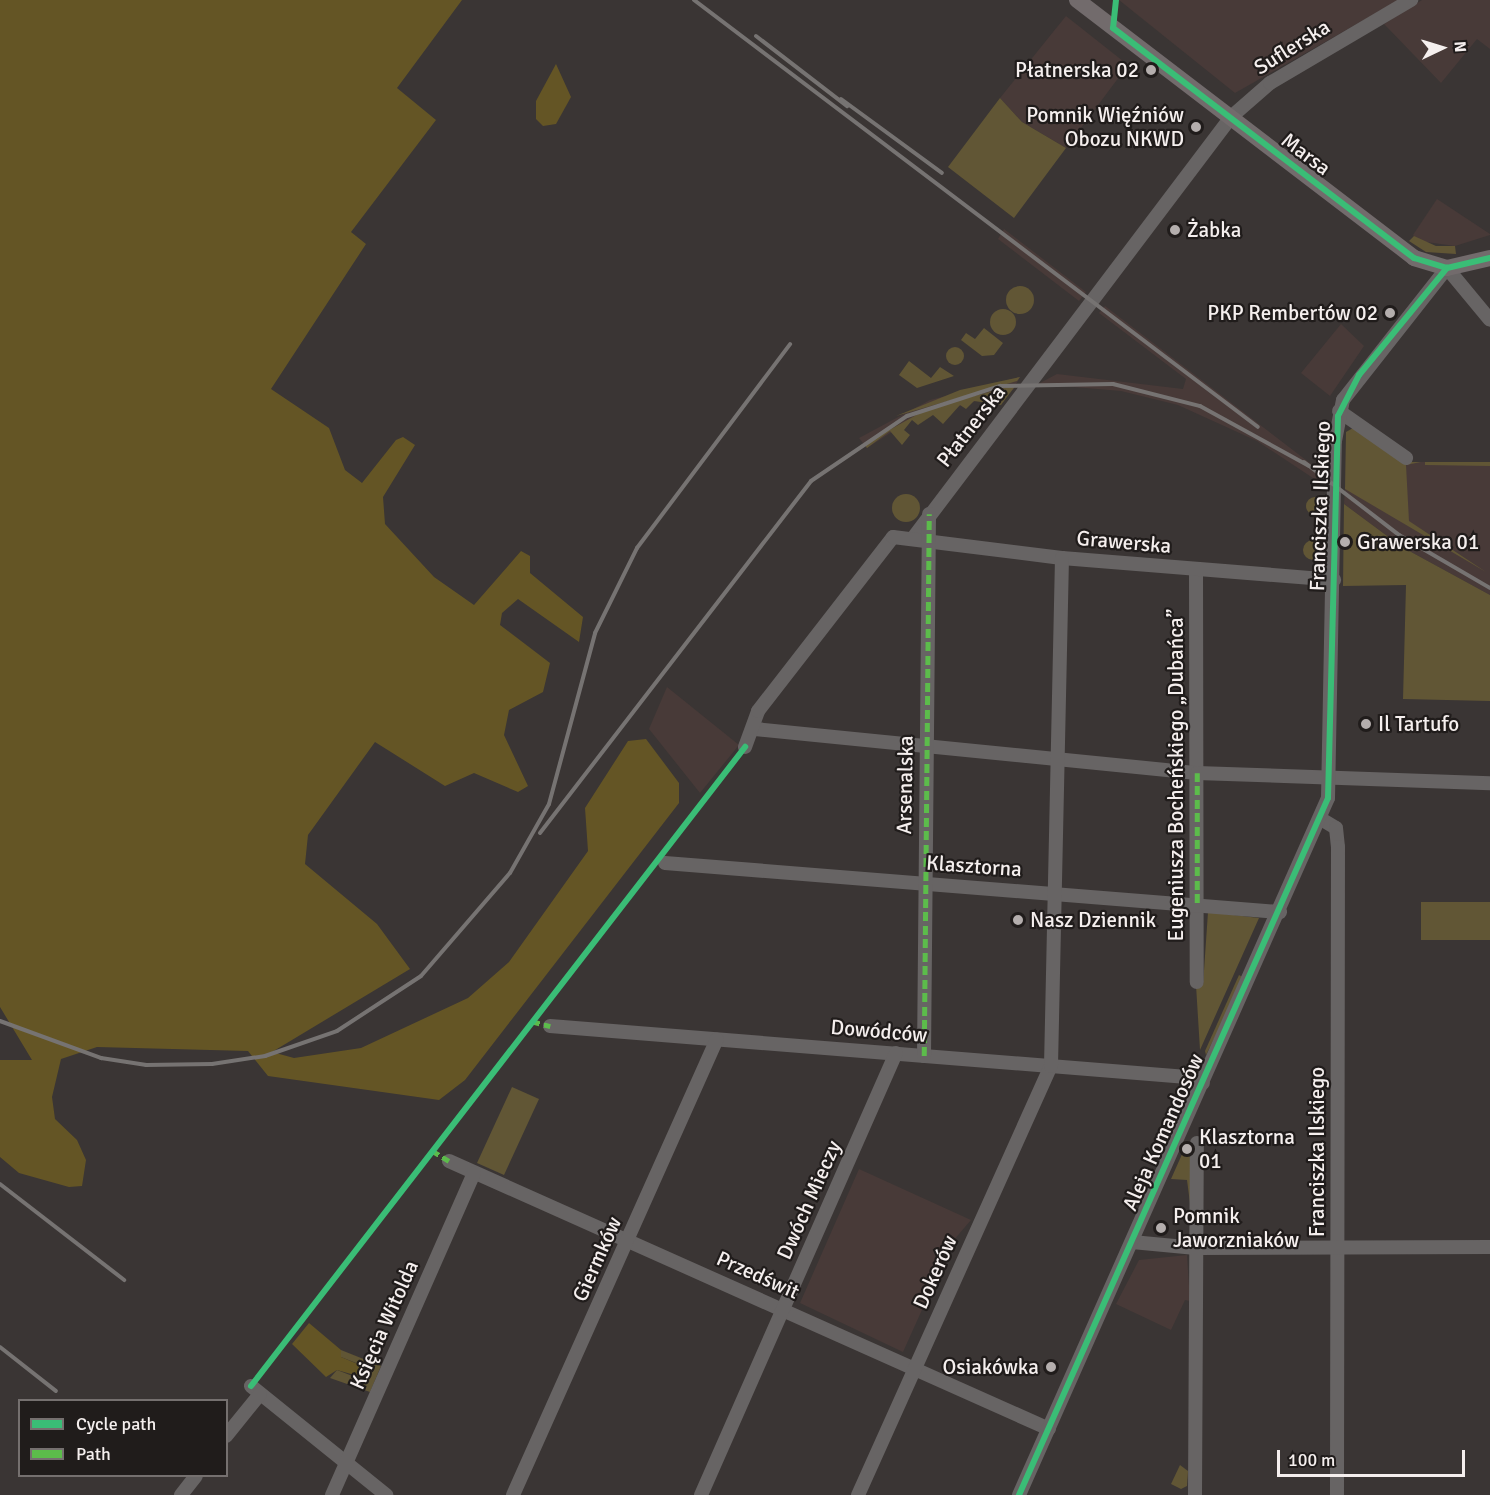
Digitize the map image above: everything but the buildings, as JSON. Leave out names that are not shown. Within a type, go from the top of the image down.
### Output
[{"type":"main road","name":"Marsa","points":[[1077,0],[1414,258],[1447,268],[1490,258]]},
{"type":"street","name":"Suflerska","points":[[1231,117],[1270,83],[1411,0]]},
{"type":"street","name":"Płatnerska","points":[[913,538],[1231,117]]},
{"type":"street","points":[[1447,268],[1490,320]]},
{"type":"street","name":"Franciszka Ilskiego","points":[[1331,781],[1339,411],[1359,375],[1447,268]]},
{"type":"street","points":[[1339,411],[1406,458]]},
{"type":"street","name":"Arsenalska","points":[[924,1056],[929,514]]},
{"type":"street","points":[[745,747],[755,729],[758,711],[891,538],[913,538]]},
{"type":"street","name":"Grawerska","points":[[913,538],[930,544],[1062,558],[1334,580]]},
{"type":"street","points":[[1051,1066],[1058,894],[1062,558]]},
{"type":"street","name":"Eugeniusza Bocheńskiego „Dubańca”","points":[[1196,569],[1197,982]]},
{"type":"street","points":[[755,729],[926,748],[1197,773],[1331,781],[1490,783]]},
{"type":"street","name":"Aleja Komandosów","points":[[1019,1495],[1321,819],[1331,781]]},
{"type":"street","name":"Franciszka Ilskiego","points":[[1321,819],[1337,831],[1337,1495]]},
{"type":"street","name":"Klasztorna","points":[[664,863],[1197,903],[1280,912]]},
{"type":"street","name":"Dowódców","points":[[550,1026],[1187,1077],[1203,1083]]},
{"type":"street","name":"Giermków","points":[[513,1495],[717,1040]]},
{"type":"street","name":"Dwóch Mieczy","points":[[701,1495],[896,1053]]},
{"type":"street","name":"Dokerów","points":[[858,1495],[1051,1066]]},
{"type":"street","points":[[1190,1495],[1197,1143]]},
{"type":"street","name":"Przedświt","points":[[449,1161],[915,1367],[1049,1429]]},
{"type":"street","name":"Księcia Witolda","points":[[332,1495],[474,1173]]},
{"type":"street","points":[[1132,1242],[1196,1248],[1490,1246]]},
{"type":"street","points":[[228,1433],[255,1390],[386,1495]]},
{"type":"street","points":[[181,1495],[195,1477]]},
{"type":"shaded area","points":[[0,0],[462,0],[397,88],[436,120],[351,232],[366,244],[271,389],[329,428],[345,470],[362,483],[396,440],[403,437],[415,445],[383,497],[385,524],[434,577],[474,605],[521,551],[530,556],[530,573],[583,617],[579,642],[518,599],[502,613],[500,625],[550,663],[543,692],[509,710],[504,735],[528,786],[518,792],[474,773],[445,786],[375,742],[308,835],[305,864],[377,924],[410,969],[272,1052],[294,1058],[361,1048],[468,998],[509,962],[588,851],[585,808],[628,741],[646,739],[679,783],[679,803],[465,1080],[439,1100],[268,1076],[248,1051],[97,1047],[61,1059],[52,1097],[55,1119],[77,1140],[86,1160],[82,1186],[69,1187],[19,1173],[0,1157],[0,1060],[32,1060],[0,1007]]},
{"type":"shaded area","points":[[1119,0],[1399,0],[1235,93]]},
{"type":"shaded area","points":[[1422,0],[1490,0],[1490,49],[1477,39],[1441,83],[1384,24]]},
{"type":"shaded area","points":[[1066,16],[1128,65],[1066,148],[1022,122],[1000,98]]},
{"type":"shaded area","points":[[556,64],[571,97],[556,124],[543,126],[536,119],[536,101]]},
{"type":"shaded area","points":[[1000,98],[1022,122],[1066,148],[1014,218],[948,167]]},
{"type":"shaded area","points":[[1437,199],[1490,235],[1455,246],[1419,241],[1413,235]]},
{"type":"shaded area","points":[[1004,229],[1086,292],[1079,301],[998,239]]},
{"type":"shaded area","points":[[1414,236],[1436,246],[1455,246],[1456,254],[1426,252],[1409,241]]},
{"type":"shaded area","points":[[1020,286],[1030,290],[1034,300],[1030,310],[1020,314],[1010,310],[1006,300],[1010,290]]},
{"type":"shaded area","points":[[1105,306],[1319,470],[1322,484],[1257,441],[1178,405],[1121,391],[1038,384],[1057,374],[1183,389],[1186,379],[1099,313]]},
{"type":"shaded area","points":[[1003,309],[1013,312],[1016,322],[1013,332],[1003,335],[993,332],[990,322],[993,312]]},
{"type":"shaded area","points":[[1341,324],[1364,346],[1330,396],[1301,373]]},
{"type":"shaded area","points":[[984,328],[1003,343],[994,355],[982,356],[961,340],[966,333],[975,339]]},
{"type":"shaded area","points":[[955,347],[963,352],[964,356],[959,364],[955,365],[947,360],[946,356],[951,348]]},
{"type":"shaded area","points":[[909,361],[931,378],[940,367],[954,376],[917,388],[899,375]]},
{"type":"shaded area","points":[[1020,377],[1013,390],[909,421],[867,448],[859,438],[930,400]]},
{"type":"shaded area","points":[[1020,377],[1017,381],[896,416],[960,390]]},
{"type":"shaded area","points":[[1016,385],[1001,405],[974,401],[966,409],[960,405],[943,424],[933,415],[918,425],[912,420],[904,430],[910,435],[902,445],[890,431],[867,448],[864,444],[929,408]]},
{"type":"shaded area","points":[[1353,428],[1405,462],[1421,462],[1406,465],[1409,521],[1486,572],[1345,489],[1346,432]]},
{"type":"shaded area","points":[[1405,462],[1490,462],[1490,595],[1402,547],[1344,504],[1345,489]]},
{"type":"shaded area","points":[[1425,462],[1490,462],[1490,466],[1425,465]]},
{"type":"shaded area","points":[[906,494],[916,498],[920,508],[916,518],[906,522],[896,518],[892,508],[896,498]]},
{"type":"shaded area","points":[[1315,497],[1321,500],[1324,506],[1321,512],[1315,515],[1309,512],[1306,506],[1309,500]]},
{"type":"shaded area","points":[[1344,504],[1402,547],[1490,595],[1490,701],[1403,699],[1406,585],[1343,586]]},
{"type":"shaded area","points":[[1313,540],[1320,543],[1323,550],[1320,557],[1313,560],[1306,557],[1303,550],[1306,543]]},
{"type":"shaded area","points":[[667,687],[739,745],[700,793],[649,729]]},
{"type":"shaded area","points":[[1421,902],[1490,902],[1490,940],[1421,940]]},
{"type":"shaded area","points":[[1208,912],[1259,918],[1200,1050],[1196,985],[1203,985]]},
{"type":"shaded area","points":[[1239,975],[1244,978],[1206,1055],[1205,1051]]},
{"type":"shaded area","points":[[512,1087],[539,1099],[504,1175],[477,1163]]},
{"type":"shaded area","points":[[1183,1152],[1191,1156],[1191,1211],[1187,1180],[1171,1179]]},
{"type":"shaded area","points":[[859,1169],[971,1220],[953,1241],[903,1352],[800,1303]]},
{"type":"shaded area","points":[[1187,1255],[1190,1301],[1185,1300],[1171,1330],[1116,1304],[1139,1260]]},
{"type":"shaded area","points":[[309,1323],[341,1350],[341,1357],[360,1365],[358,1376],[337,1370],[326,1377],[292,1344]]},
{"type":"shaded area","points":[[341,1350],[381,1366],[370,1392],[330,1378],[337,1370],[355,1377],[356,1363],[341,1357]]},
{"type":"shaded area","points":[[1180,1465],[1188,1471],[1187,1486],[1181,1489],[1171,1484]]},
{"type":"railway","points":[[694,0],[1258,427]]},
{"type":"railway","points":[[756,36],[847,106]]},
{"type":"railway","points":[[841,99],[942,173]]},
{"type":"railway","points":[[0,1021],[101,1058],[146,1065],[212,1064],[265,1056],[337,1031],[421,976],[510,873],[549,804],[595,633],[637,548],[790,344]]},
{"type":"railway","points":[[540,833],[811,481],[907,416],[1000,386],[1113,384],[1200,406],[1309,466]]},
{"type":"railway","points":[[1304,462],[1399,535],[1490,588]]},
{"type":"railway","points":[[0,1184],[124,1280]]},
{"type":"railway","points":[[0,1347],[56,1391]]},
{"type":"marked path","points":[[924,1056],[929,514]]},
{"type":"marked path","points":[[1197,773],[1197,903]]},
{"type":"marked path","points":[[531,1021],[550,1026]]},
{"type":"marked path","points":[[431,1150],[449,1161]]},
{"type":"cycle path","points":[[1116,0],[1113,28],[1414,258],[1447,268],[1490,258]]},
{"type":"cycle path","points":[[1019,1495],[1328,798],[1338,416],[1359,375],[1447,268]]},
{"type":"cycle path","points":[[251,1386],[745,747]]},
{"type":"place","name":"Płatnerska 02","points":[[1151,70]]},
{"type":"place","name":"Pomnik Więźniów Obozu NKWD","points":[[1196,127]]},
{"type":"place","name":"Żabka","points":[[1175,230]]},
{"type":"place","name":"PKP Rembertów 02","points":[[1390,313]]},
{"type":"place","name":"Grawerska 01","points":[[1345,542]]},
{"type":"place","name":"Il Tartufo","points":[[1366,724]]},
{"type":"place","name":"Nasz Dziennik","points":[[1018,920]]},
{"type":"place","name":"Klasztorna 01","points":[[1187,1149]]},
{"type":"place","name":"Pomnik Jaworzniaków","points":[[1161,1228]]},
{"type":"place","name":"Osiakówka","points":[[1051,1367]]}]
